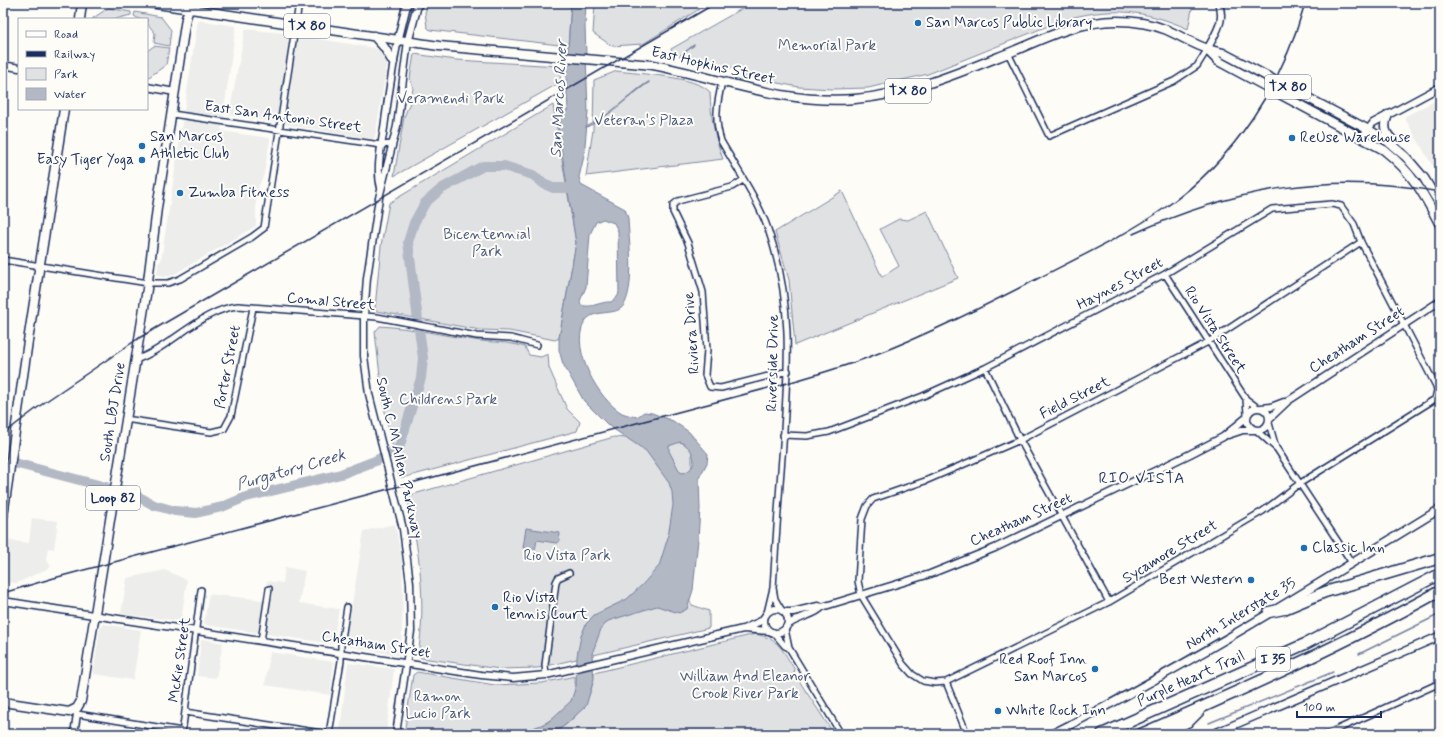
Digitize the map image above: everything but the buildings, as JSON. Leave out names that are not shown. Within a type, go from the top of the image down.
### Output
[{"type":"highway","points":[[1269,612],[1284,609],[1325,592],[1440,558]]},
{"type":"highway","name":"Purple Heart Trail","points":[[1102,734],[1299,647],[1440,574]]},
{"type":"highway","name":"Purple Heart Trail","points":[[1141,734],[1341,643],[1440,591]]},
{"type":"highway","points":[[1162,734],[1189,721],[1203,707]]},
{"type":"main road","points":[[80,18],[82,3]]},
{"type":"main road","name":"East Hopkins Street","points":[[150,3],[190,6],[296,25],[398,40],[538,56],[653,65],[685,71],[722,82],[774,94],[831,101],[882,96],[927,85],[1064,30],[1091,23],[1115,21],[1139,23],[1156,27],[1207,50],[1223,53],[1367,129],[1396,148],[1406,157],[1424,178],[1440,205]]},
{"type":"main road","points":[[398,40],[407,3]]},
{"type":"main road","points":[[408,41],[418,3]]},
{"type":"main road","name":"Loop 82","points":[[175,92],[186,18],[190,6]]},
{"type":"main road","points":[[374,36],[384,47],[393,62]]},
{"type":"main road","name":"East Hopkins Street","points":[[1207,50],[1218,61],[1384,150],[1406,169],[1421,189],[1440,225]]},
{"type":"main road","name":"South LBJ Drive","points":[[76,712],[81,701],[95,616],[125,419],[148,283],[175,92]]},
{"type":"main road","points":[[3,516],[39,266],[64,110]]},
{"type":"main road","points":[[1388,114],[1385,124],[1386,132],[1389,137],[1402,148],[1406,157]]},
{"type":"main road","name":"North Interstate 35","points":[[1052,734],[1169,672],[1440,509]]},
{"type":"main road","points":[[1213,734],[1440,636]]},
{"type":"main road","points":[[3,702],[66,712],[76,712]]},
{"type":"street","points":[[3,260],[148,283],[168,283],[180,279],[252,237],[264,228],[300,3]]},
{"type":"street","points":[[1008,53],[1049,136],[1174,81],[1197,66],[1220,24],[1222,15],[1218,3]]},
{"type":"street","name":"South C M Allen Parkway","points":[[381,188],[379,181],[381,145],[393,62],[398,40]]},
{"type":"street","name":"South C M Allen Parkway","points":[[396,734],[411,631],[410,583],[403,529],[369,394],[366,371],[364,316],[367,278],[381,188],[397,126],[408,41]]},
{"type":"street","points":[[3,65],[18,68]]},
{"type":"street","name":"Riverside Drive","points":[[722,82],[716,111],[721,141],[759,209],[768,230],[782,282],[787,316],[788,371],[784,435],[773,588],[766,615]]},
{"type":"street","points":[[148,87],[175,92]]},
{"type":"street","points":[[1362,137],[1367,129],[1388,114],[1440,87]]},
{"type":"street","name":"East San Antonio Street","points":[[172,114],[381,145],[392,144]]},
{"type":"street","name":"Riviera Drive","points":[[743,180],[732,186],[678,201],[673,206],[673,212],[688,243],[703,292],[707,350],[705,375],[710,387],[721,388],[788,371]]},
{"type":"street","name":"Haynes Street","points":[[784,435],[807,436],[838,429],[924,396],[985,368],[1165,274],[1272,209],[1332,204],[1341,206],[1354,224],[1361,242],[1404,324]]},
{"type":"street","name":"Field Street","points":[[861,595],[858,581],[862,519],[867,506],[873,499],[925,481],[1020,440],[1208,342],[1361,242]]},
{"type":"street","name":"Rio Vista Street","points":[[1165,274],[1246,399],[1260,408]]},
{"type":"street","name":"Cheatham Street","points":[[1269,421],[1288,401],[1440,301]]},
{"type":"street","name":"Comal Street","points":[[135,360],[147,356],[168,341],[224,308],[238,306],[364,316],[477,336],[511,338],[537,346]]},
{"type":"street","name":"Porter Street","points":[[125,419],[211,432],[224,429],[231,416],[253,308]]},
{"type":"street","name":"Sycamore Street","points":[[861,595],[903,664],[912,674],[923,681],[935,683],[946,682],[1109,602],[1263,511],[1299,484],[1435,399],[1437,390],[1436,386],[1404,324]]},
{"type":"street","points":[[985,368],[1020,440],[1109,602]]},
{"type":"street","name":"Rio Vista Street","points":[[1246,399],[1247,416]]},
{"type":"street","name":"Cheatham Street","points":[[1260,408],[1271,407],[1288,401]]},
{"type":"street","points":[[1277,449],[1247,424],[1247,416],[1252,410],[1260,408],[1267,412],[1277,449],[1352,563]]},
{"type":"street","name":"Cheatham Street","points":[[1223,436],[1247,416]]},
{"type":"street","points":[[1255,430],[1264,429],[1269,421]]},
{"type":"street","name":"Cheatham Street","points":[[782,610],[793,612],[818,606],[822,607],[930,574],[995,548],[1063,516],[1223,436],[1243,430],[1255,430]]},
{"type":"street","points":[[546,675],[545,665],[556,582],[558,578],[569,573]]},
{"type":"street","name":"Riverside Drive","points":[[773,588],[775,599],[782,610]]},
{"type":"street","points":[[261,641],[269,589]]},
{"type":"street","name":"McKie Street","points":[[182,732],[201,590]]},
{"type":"street","name":"Cheatham Street","points":[[3,601],[498,678],[546,675],[743,629],[761,621],[766,615]]},
{"type":"street","points":[[185,712],[329,734],[347,607]]},
{"type":"street","name":"Cheatham Street","points":[[787,627],[798,618],[820,610],[822,607]]},
{"type":"street","points":[[789,648],[785,646],[765,624],[766,615],[773,609],[782,610],[788,618],[787,627],[789,648],[841,734]]},
{"type":"street","points":[[771,632],[780,632],[787,627]]},
{"type":"street","name":"Cheatham Street","points":[[743,629],[771,632]]},
{"type":"street","points":[[946,682],[967,734]]},
{"type":"street","points":[[1327,734],[1440,683]]},
{"type":"street","points":[[76,712],[182,732]]},
{"type":"street","name":"South LBJ Drive","points":[[74,734],[76,712]]},
{"type":"shaded area","points":[[198,20],[236,26],[221,131],[269,138],[270,140],[264,174],[259,186],[256,201],[256,226],[173,275],[163,277],[157,274],[158,263],[161,261]]},
{"type":"shaded area","points":[[245,29],[283,33],[374,48],[380,51],[386,57],[387,65],[375,137],[373,139],[229,115]]},
{"type":"shaded area","points":[[1440,98],[1440,169],[1432,165],[1404,117]]},
{"type":"shaded area","points":[[32,518],[58,521],[54,549],[48,548],[46,558],[51,567],[17,583],[3,583],[7,540],[29,543]]},
{"type":"shaded area","points":[[395,524],[402,561],[403,597],[401,653],[398,655],[345,646],[364,531]]},
{"type":"shaded area","points":[[285,567],[305,571],[299,603],[339,609],[333,644],[206,625],[204,623],[209,594],[263,600],[267,581],[283,583]]},
{"type":"shaded area","points":[[165,570],[187,580],[181,621],[121,614],[127,578]]},
{"type":"shaded area","points":[[103,624],[141,630],[133,680],[93,674],[100,628]]},
{"type":"shaded area","points":[[203,639],[223,643],[216,678],[197,676],[201,640]]},
{"type":"shaded area","points":[[270,652],[334,662],[330,695],[265,685]]},
{"type":"shaded area","points":[[348,663],[394,669],[386,734],[362,734],[340,730]]},
{"type":"green space","points":[[429,3],[571,3],[568,46],[430,30],[427,27],[425,12]]},
{"type":"green space","points":[[595,3],[709,3],[643,44],[612,46],[593,33]]},
{"type":"green space","name":"Memorial Park","points":[[752,3],[1189,3],[1192,9],[1188,29],[1156,17],[1126,12],[1095,13],[1079,16],[1063,20],[928,74],[868,88],[832,89],[799,87],[740,76],[735,69],[672,53],[671,49]]},
{"type":"green space","points":[[108,8],[131,12],[131,15],[119,18],[93,18]]},
{"type":"green space","points":[[135,12],[161,17],[171,30],[169,46],[154,43],[155,33],[148,24],[148,18],[137,18],[134,16]]},
{"type":"green space","points":[[154,46],[169,48],[166,65],[149,77],[148,77],[148,50]]},
{"type":"green space","name":"Veramendi Park","points":[[414,54],[456,60],[559,66],[561,82],[394,176],[404,117],[411,100],[413,88],[410,78]]},
{"type":"green space","name":"Veteran's Plaza","points":[[617,71],[680,79],[693,82],[710,92],[711,110],[717,142],[723,159],[586,176],[593,130],[594,80]]},
{"type":"green space","name":"Bicentennial Park","points":[[553,105],[576,243],[559,338],[555,340],[509,331],[480,330],[376,311],[375,308],[381,246],[389,203]]},
{"type":"green space","points":[[842,191],[882,277],[899,266],[880,229],[899,219],[908,220],[927,211],[958,278],[795,345],[789,280],[775,232]]},
{"type":"green space","name":"Childrens Park","points":[[380,326],[481,341],[512,344],[525,347],[529,355],[541,357],[548,354],[549,368],[567,409],[580,422],[577,431],[406,477],[399,477],[383,402],[375,332]]},
{"type":"green space","name":"Rio Vista Park","points":[[614,437],[680,442],[687,444],[692,450],[692,465],[669,565],[692,605],[709,611],[709,628],[538,668],[500,669],[421,658],[418,655],[421,635],[422,595],[418,555],[407,496]]},
{"type":"green space","name":"William And Eleanor Crook River Park","points":[[755,634],[770,639],[780,646],[795,670],[794,673],[834,734],[550,734],[567,724],[581,710],[590,692],[594,673]]},
{"type":"green space","name":"Ramon Lucio Park","points":[[417,672],[495,685],[542,683],[575,676],[575,690],[572,700],[568,705],[551,720],[533,728],[513,734],[404,734],[413,675]]},
{"type":"water","points":[[571,3],[586,3],[585,26],[588,112],[584,156],[579,177],[581,185],[625,209],[628,218],[631,273],[628,294],[622,308],[611,312],[593,315],[584,323],[581,334],[581,347],[584,360],[596,386],[613,407],[622,413],[637,417],[644,412],[652,413],[673,421],[689,432],[708,454],[707,463],[699,478],[700,509],[698,539],[693,590],[687,609],[679,613],[657,606],[608,621],[601,629],[592,654],[594,679],[586,706],[564,726],[550,734],[513,734],[520,730],[533,728],[547,723],[571,701],[576,686],[577,656],[581,636],[586,624],[594,615],[627,599],[659,566],[668,537],[673,505],[672,492],[669,483],[646,451],[609,426],[584,401],[563,364],[559,350],[559,338],[576,243],[558,128],[560,119],[568,109],[566,80]],"holes":[[[603,219],[614,223],[618,231],[619,292],[618,296],[611,302],[585,306],[581,305],[580,301],[586,287],[590,234],[596,222]],[[680,442],[689,448],[694,458],[692,467],[683,473],[680,472],[669,451],[669,446]]]},
{"type":"water","points":[[526,528],[560,533],[559,542],[556,543],[537,540],[535,550],[523,548]]},
{"type":"waterway","points":[[680,56],[694,45]]},
{"type":"waterway","points":[[586,127],[603,118],[649,82]]},
{"type":"waterway","name":"Purgatory Creek","points":[[418,320],[408,242],[414,223],[425,203],[441,189],[483,166],[504,166],[533,175],[544,184],[553,188],[573,188]]},
{"type":"waterway","name":"Purgatory Creek","points":[[119,490],[135,495],[154,505],[175,511],[196,513],[222,507],[246,497],[341,474],[375,461],[399,448],[421,378],[423,358],[419,329]]},
{"type":"waterway","name":"Purgatory Creek","points":[[3,460],[106,487]]},
{"type":"waterway","points":[[1359,654],[1440,614]]},
{"type":"waterway","points":[[1209,723],[1333,672]]},
{"type":"railway","points":[[3,434],[45,402],[139,338],[716,3]]},
{"type":"railway","points":[[3,593],[54,578],[791,382],[864,359],[935,329],[1118,237],[1150,218],[1191,188],[1214,166],[1235,142],[1270,90],[1296,33],[1305,3]]},
{"type":"railway","points":[[1133,234],[1171,218],[1208,205],[1246,195],[1283,188],[1321,184],[1360,183],[1399,186],[1440,192]]},
{"type":"place","name":"San Marcos Public Library","points":[[918,23]]},
{"type":"place","name":"ReUse Warehouse","points":[[1292,138]]},
{"type":"place","name":"San Marcos Athletic Club","points":[[142,146]]},
{"type":"place","name":"Easy Tiger Yoga","points":[[142,160]]},
{"type":"place","name":"Zumba Fitness","points":[[180,193]]},
{"type":"place","name":"Classic Inn","points":[[1304,548]]},
{"type":"place","name":"Best Western","points":[[1251,580]]},
{"type":"place","name":"Rio Vista Tennis Court","points":[[495,607]]},
{"type":"place","name":"Red Roof Inn San Marcos","points":[[1095,669]]},
{"type":"place","name":"White Rock Inn","points":[[998,711]]},
{"type":"district","name":"RIO VISTA","points":[[1142,478]]},
{"type":"water label","name":"San Marcos River","points":[[559,99]]}]
